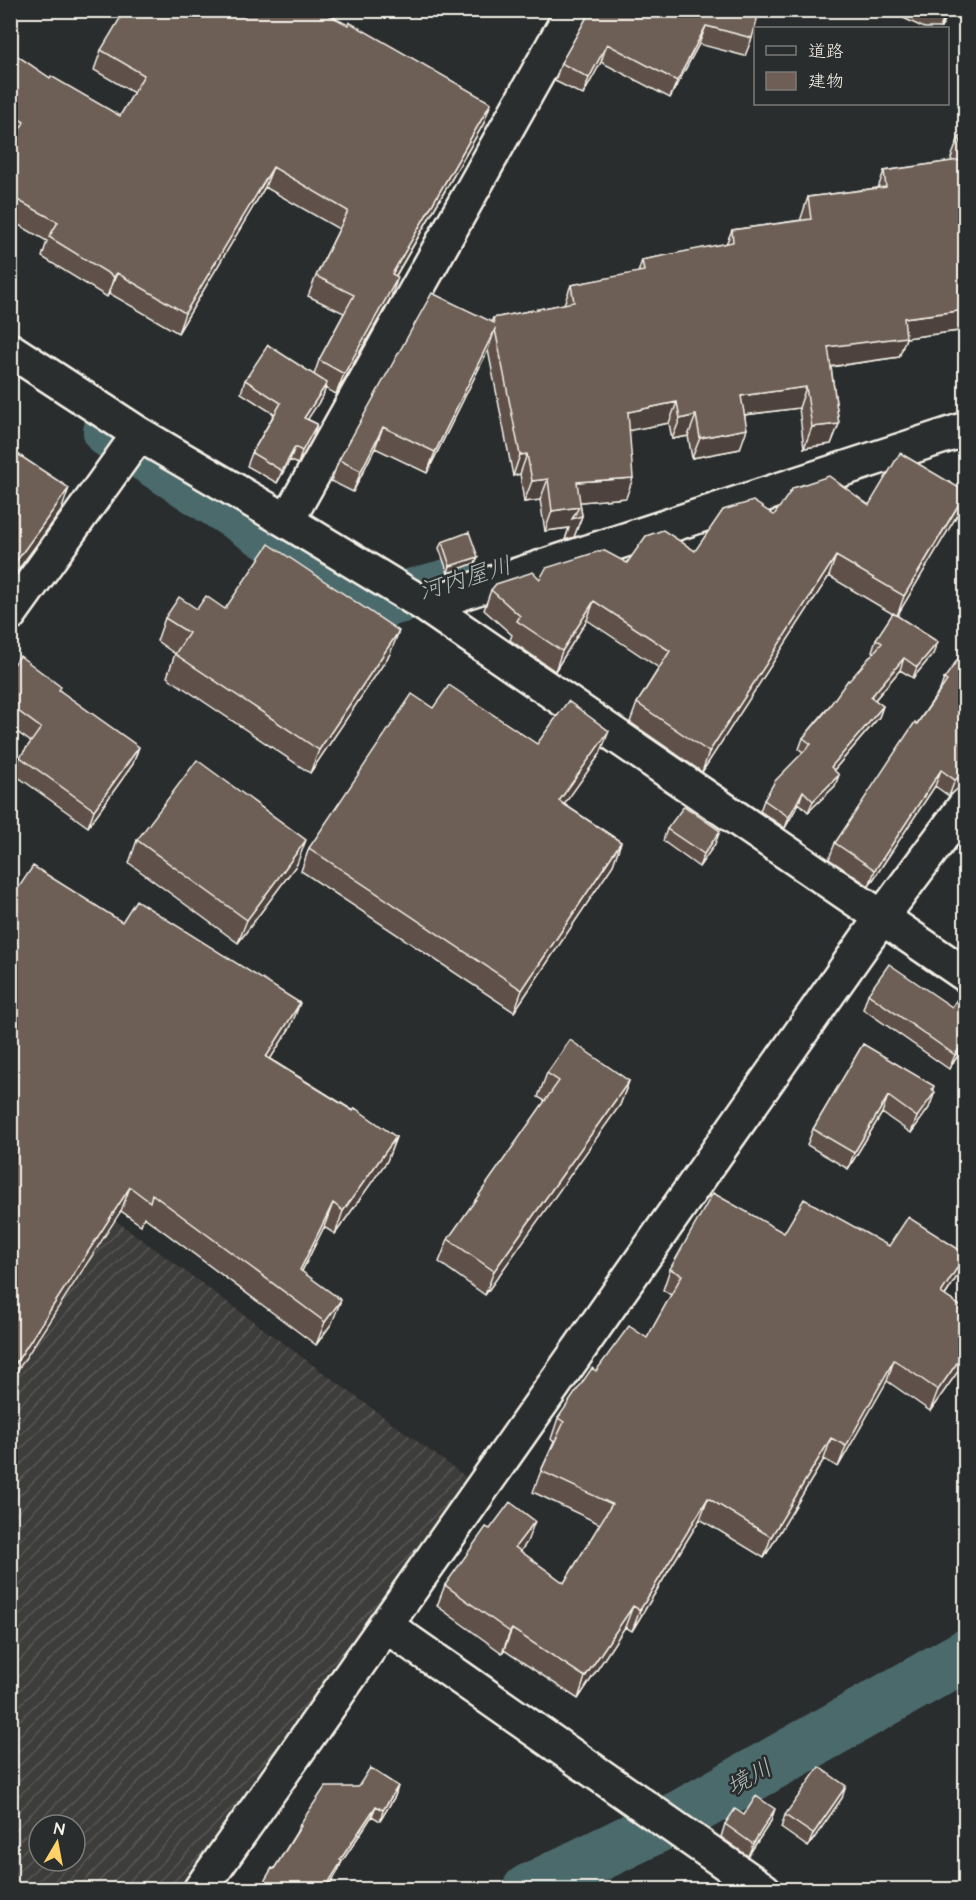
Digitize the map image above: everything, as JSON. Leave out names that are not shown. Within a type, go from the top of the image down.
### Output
[{"type":"street","points":[[287,521],[573,10]]},
{"type":"street","points":[[10,350],[139,434],[425,605],[966,975]]},
{"type":"street","points":[[425,605],[966,429]]},
{"type":"street","points":[[10,614],[139,434]]},
{"type":"street","points":[[200,1890],[882,917],[966,804]]},
{"type":"street","points":[[385,1625],[764,1890]]},
{"type":"shaded area","points":[[10,1143],[470,1480],[183,1889],[11,1889]]},
{"type":"building","points":[[125,10],[172,10],[179,15],[182,10],[235,10],[245,16],[248,10],[319,10],[348,25],[349,22],[491,103],[392,274],[398,277],[344,374],[319,360],[354,295],[316,276],[348,211],[273,167],[185,313],[117,273],[114,277],[49,237],[58,222],[10,196],[10,147],[24,122],[10,113],[10,51],[50,78],[51,76],[120,116],[144,75],[101,50]]},
{"type":"building","points":[[591,10],[754,10],[759,12],[752,38],[706,26],[677,81],[607,44],[589,78],[561,63]]},
{"type":"building","points":[[966,135],[966,158],[959,137]]},
{"type":"building","points":[[966,159],[966,310],[904,318],[906,337],[828,347],[839,424],[812,427],[806,387],[741,396],[747,429],[700,438],[696,415],[680,419],[677,402],[628,412],[633,478],[577,482],[582,516],[572,519],[579,507],[552,511],[548,479],[532,481],[527,454],[520,455],[495,329],[435,452],[383,427],[361,471],[339,460],[432,293],[494,323],[493,318],[574,302],[571,285],[644,271],[642,260],[733,242],[732,230],[811,219],[808,197],[886,187],[884,171]]},
{"type":"building","points":[[268,345],[327,383],[304,418],[317,424],[302,451],[295,447],[282,471],[252,453],[281,403],[245,380]]},
{"type":"building","points":[[10,449],[69,488],[10,570]]},
{"type":"building","points":[[900,453],[966,492],[904,596],[836,556],[709,752],[637,703],[670,651],[594,601],[562,651],[517,621],[520,616],[491,590],[496,584],[533,572],[540,579],[546,568],[603,550],[627,563],[646,536],[663,530],[695,551],[723,510],[753,501],[774,515],[793,488],[829,476],[869,505]]},
{"type":"building","points":[[469,532],[478,557],[450,566],[442,542]]},
{"type":"building","points":[[269,544],[399,631],[319,750],[175,654],[189,633],[165,618],[179,597],[197,609],[206,596],[225,609]]},
{"type":"building","points":[[893,613],[938,642],[917,667],[904,658],[871,697],[883,706],[831,767],[839,775],[813,801],[803,791],[789,817],[764,800],[775,781],[811,744],[803,738],[848,680],[882,643],[876,639]]},
{"type":"building","points":[[962,653],[966,655],[966,771],[955,780],[941,770],[875,870],[835,843],[915,722],[917,724],[947,681],[944,679]]},
{"type":"building","points":[[20,656],[61,687],[59,690],[139,747],[94,810],[20,757],[41,728],[10,705],[10,668]]},
{"type":"building","points":[[449,685],[537,744],[568,701],[609,731],[559,801],[621,842],[522,990],[309,848],[412,694],[433,708]]},
{"type":"building","points":[[197,760],[306,840],[247,920],[137,840]]},
{"type":"building","points":[[684,806],[720,831],[704,854],[667,829]]},
{"type":"building","points":[[33,866],[122,922],[136,900],[300,1003],[266,1057],[353,1111],[355,1108],[396,1137],[343,1211],[333,1203],[300,1270],[341,1300],[325,1322],[152,1194],[150,1202],[130,1187],[10,1372],[10,890],[15,893]]},
{"type":"building","points":[[889,964],[952,1007],[966,986],[966,1045],[963,1043],[955,1055],[868,994]]},
{"type":"building","points":[[570,1040],[629,1081],[494,1271],[448,1239],[559,1081],[547,1073]]},
{"type":"building","points":[[863,1044],[934,1086],[932,1089],[935,1092],[917,1117],[888,1096],[854,1153],[813,1129]]},
{"type":"building","points":[[713,1193],[784,1233],[804,1199],[889,1246],[908,1217],[966,1254],[941,1293],[966,1310],[966,1350],[938,1390],[894,1360],[846,1446],[831,1438],[771,1537],[708,1498],[640,1610],[633,1606],[585,1677],[512,1629],[510,1632],[445,1585],[486,1527],[490,1529],[510,1502],[535,1521],[515,1547],[564,1583],[612,1504],[541,1471],[564,1422],[558,1418],[592,1368],[596,1371],[629,1326],[647,1338],[682,1275],[670,1269]]},
{"type":"building","points":[[819,1767],[846,1786],[813,1834],[785,1815]]},
{"type":"building","points":[[370,1768],[398,1786],[383,1810],[376,1806],[340,1860],[342,1861],[324,1890],[259,1890],[325,1787],[358,1787]]},
{"type":"building","points":[[756,1796],[775,1809],[753,1844],[725,1824],[735,1809],[744,1815]]},
{"type":"waterway","name":"河内屋川","points":[[109,432],[376,604],[458,582]]},
{"type":"waterway","name":"境川","points":[[528,1890],[684,1814],[966,1655]]}]
